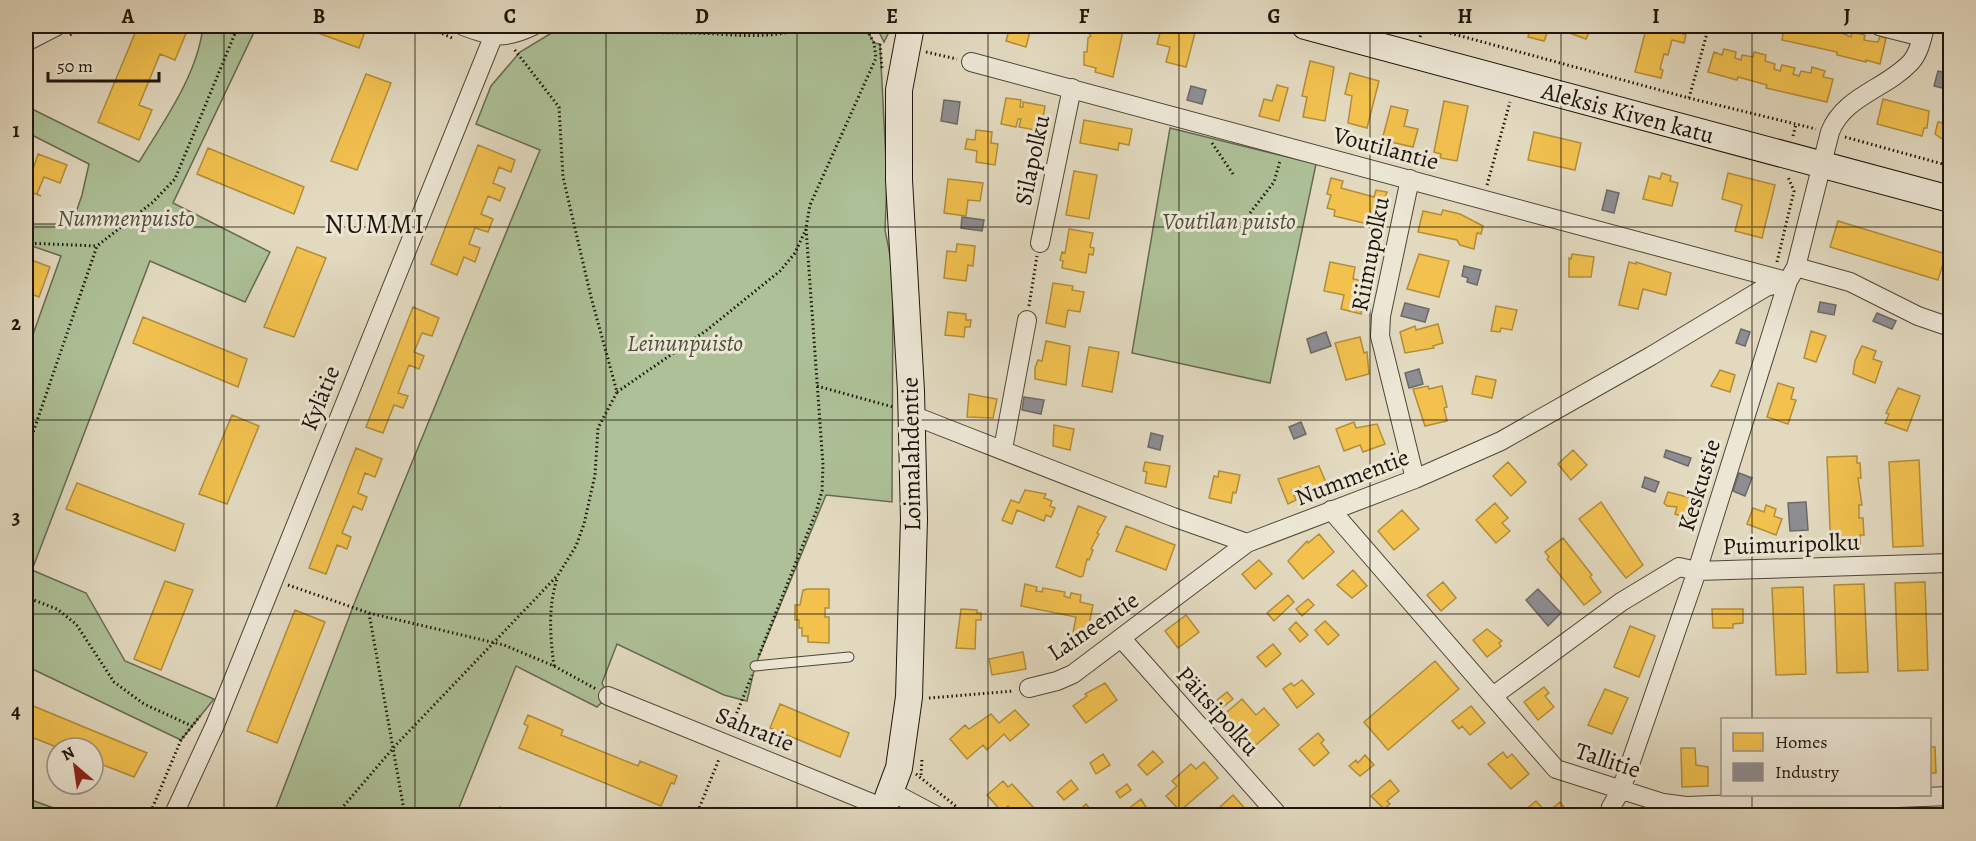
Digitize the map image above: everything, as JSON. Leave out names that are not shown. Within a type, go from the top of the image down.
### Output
[{"type":"street","points":[[26,42],[57,26]]},
{"type":"street","name":"Loimalahdentie","points":[[889,796],[909,697],[914,519],[912,411],[899,180],[899,90],[895,58],[899,26]]},
{"type":"street","name":"Loimalahdentie","points":[[899,90],[912,26]]},
{"type":"street","name":"Aleksis Kiven katu","points":[[1306,26],[1950,200]]},
{"type":"street","points":[[1830,132],[1835,119],[1860,97],[1912,61],[1923,29],[1880,26]]},
{"type":"street","points":[[462,34],[493,37],[539,29]]},
{"type":"street","name":"Kylätie","points":[[173,816],[215,725],[493,37]]},
{"type":"street","name":"Voutilantie","points":[[971,62],[1410,179],[1786,275],[1850,282],[1918,316],[1950,327]]},
{"type":"street","name":"Silapolku","points":[[1040,243],[1072,88]]},
{"type":"street","name":"Keskustie","points":[[1609,816],[1611,807],[1622,790],[1697,571],[1830,132]]},
{"type":"street","name":"Riimupolku","points":[[1410,179],[1381,316],[1380,336],[1415,479]]},
{"type":"street","name":"Nummentie","points":[[1247,543],[1415,479],[1501,441],[1641,362],[1786,275]]},
{"type":"street","points":[[1003,449],[1027,320]]},
{"type":"street","points":[[912,411],[1173,517],[1247,543]]},
{"type":"street","name":"Tallitie","points":[[1331,510],[1556,769],[1663,803],[1686,806],[1950,796]]},
{"type":"street","name":"Laineentie","points":[[1029,688],[1057,681],[1073,674],[1247,543]]},
{"type":"street","name":"Puimuripolku","points":[[1493,696],[1621,602],[1679,567],[1697,571],[1950,563]]},
{"type":"street","name":"Päitsipolku","points":[[1122,639],[1279,816]]},
{"type":"street","name":"Sahratie","points":[[608,696],[725,743],[889,796],[937,816]]},
{"type":"lane","points":[[755,666],[849,657]]},
{"type":"path","points":[[26,453],[97,246],[153,202],[176,178],[238,26]]},
{"type":"path","points":[[426,26],[462,34]]},
{"type":"path","points":[[539,29],[750,36],[782,34],[808,26]]},
{"type":"path","points":[[696,816],[816,512],[822,490],[824,465],[806,228],[810,205],[876,58],[874,43],[865,26]]},
{"type":"path","points":[[1420,37],[1424,26],[1689,98],[1830,132],[1950,166]]},
{"type":"path","points":[[1451,33],[1453,26]]},
{"type":"path","points":[[1689,98],[1709,26]]},
{"type":"path","points":[[514,49],[559,107],[563,177],[591,297],[617,392]]},
{"type":"path","points":[[1484,198],[1522,52]]},
{"type":"path","points":[[1197,122],[1233,174]]},
{"type":"path","points":[[1786,275],[1794,191],[1784,172],[1796,124]]},
{"type":"path","points":[[1250,213],[1274,182],[1284,145]]},
{"type":"path","points":[[335,816],[395,746],[558,575],[576,546],[584,524],[595,475],[598,428],[617,392],[707,330],[780,271],[795,253],[806,228]]},
{"type":"path","points":[[26,243],[97,246]]},
{"type":"path","points":[[1027,320],[1040,243]]},
{"type":"path","points":[[817,386],[912,411]]},
{"type":"path","points":[[26,434],[31,436]]},
{"type":"path","points":[[554,666],[549,633],[552,595],[558,575]]},
{"type":"path","points":[[274,580],[369,613],[504,645],[554,666],[608,696]]},
{"type":"path","points":[[26,597],[57,609],[76,624],[114,681],[144,704],[192,726]]},
{"type":"path","points":[[369,613],[395,746],[405,816]]},
{"type":"path","points":[[909,697],[949,698],[1029,688]]},
{"type":"path","points":[[889,796],[921,775],[968,816]]},
{"type":"green space","name":"Nummenpuisto","points":[[203,26],[257,26],[173,203],[270,252],[245,302],[150,261],[32,570],[86,593],[125,661],[214,699],[181,740],[26,666],[26,354],[61,256],[26,244],[26,224],[72,224],[89,164],[26,132],[26,106],[139,162],[179,97],[194,62]]},
{"type":"green space","name":"Leinunpuisto","points":[[563,26],[865,26],[874,43],[880,44],[887,180],[885,230],[893,270],[892,502],[826,495],[755,666],[747,701],[724,695],[617,644],[602,683],[608,696],[597,707],[516,666],[456,815],[273,816],[356,599],[540,150],[476,124],[491,86],[520,52]]},
{"type":"green space","points":[[876,26],[892,26],[884,42]]},
{"type":"green space","name":"Voutilan puisto","points":[[1170,128],[1316,164],[1270,383],[1132,353]]},
{"type":"green space","points":[[26,798],[73,815],[26,815]]},
{"type":"building: Homes","points":[[138,26],[173,26],[187,31],[175,60],[160,54],[139,105],[152,110],[139,140],[98,122]]},
{"type":"building: Homes","points":[[299,26],[367,26],[359,48]]},
{"type":"building: Homes","points":[[1010,26],[1031,28],[1026,47],[1006,41]]},
{"type":"building: Homes","points":[[1089,26],[1124,26],[1113,77],[1095,72],[1096,68],[1084,65],[1084,52],[1087,52],[1088,38],[1091,36],[1087,31]]},
{"type":"building: Homes","points":[[1162,26],[1196,29],[1186,67],[1166,62],[1170,47],[1157,44]]},
{"type":"building: Homes","points":[[1506,26],[1550,26],[1544,41],[1528,37],[1529,33],[1514,29],[1513,33],[1505,30]]},
{"type":"building: Homes","points":[[1550,26],[1592,26],[1586,39]]},
{"type":"building: Homes","points":[[1660,26],[1685,26],[1684,43],[1672,40],[1668,55],[1664,54],[1660,69],[1663,70],[1661,78],[1635,72],[1646,29],[1658,33]]},
{"type":"building: Homes","points":[[1780,26],[1839,26],[1837,31],[1851,37],[1852,32],[1865,35],[1864,40],[1869,41],[1878,42],[1880,36],[1886,38],[1880,64],[1782,40],[1783,34],[1778,32]]},
{"type":"building: Homes","points":[[1724,49],[1736,52],[1735,58],[1741,60],[1742,55],[1753,57],[1754,52],[1766,55],[1765,61],[1775,64],[1774,69],[1780,71],[1782,65],[1795,68],[1793,74],[1799,76],[1801,71],[1811,73],[1812,67],[1825,71],[1823,77],[1833,79],[1827,102],[1766,88],[1767,85],[1738,77],[1737,80],[1708,72],[1714,52],[1722,55]]},
{"type":"building: Homes","points":[[1310,61],[1334,67],[1325,121],[1303,117],[1307,97],[1302,96]]},
{"type":"building: Homes","points":[[1350,73],[1379,81],[1367,128],[1348,123],[1352,96],[1345,94]]},
{"type":"building: Homes","points":[[366,74],[391,83],[357,170],[331,161]]},
{"type":"building: Homes","points":[[1277,85],[1288,88],[1279,121],[1259,116],[1264,99],[1272,101]]},
{"type":"building: Homes","points":[[1006,98],[1021,100],[1020,107],[1023,107],[1023,102],[1045,106],[1041,131],[1019,127],[1021,119],[1018,119],[1016,127],[1001,124]]},
{"type":"building: Homes","points":[[1883,99],[1929,111],[1927,128],[1924,128],[1922,136],[1877,124]]},
{"type":"building: Homes","points":[[1444,101],[1468,106],[1457,161],[1440,158],[1441,154],[1434,152]]},
{"type":"building: Homes","points":[[1391,106],[1408,110],[1404,126],[1418,129],[1413,147],[1382,140]]},
{"type":"building: Homes","points":[[1945,113],[1950,114],[1950,139],[1945,137],[1944,140],[1935,134],[1938,122],[1943,123]]},
{"type":"building: Homes","points":[[1084,120],[1132,129],[1129,145],[1119,143],[1118,150],[1080,143]]},
{"type":"building: Homes","points":[[976,130],[992,132],[991,143],[998,144],[995,165],[976,162],[977,151],[965,149],[967,139],[975,140]]},
{"type":"building: Homes","points":[[1534,132],[1581,143],[1575,170],[1528,160]]},
{"type":"building: Homes","points":[[478,145],[515,160],[511,172],[499,167],[493,183],[505,188],[500,201],[488,196],[481,214],[493,219],[488,232],[475,228],[469,244],[480,248],[475,262],[464,257],[457,275],[431,264]]},
{"type":"building: Homes","points":[[208,148],[304,187],[294,214],[197,174]]},
{"type":"building: Homes","points":[[38,154],[67,165],[60,183],[44,177],[37,194],[41,196],[26,190]]},
{"type":"building: Homes","points":[[1074,171],[1097,175],[1089,219],[1066,215]]},
{"type":"building: Homes","points":[[1662,173],[1671,176],[1670,181],[1678,183],[1672,206],[1643,199],[1649,176],[1660,179]]},
{"type":"building: Homes","points":[[1728,173],[1775,185],[1762,238],[1735,231],[1742,205],[1722,199]]},
{"type":"building: Homes","points":[[1331,178],[1343,181],[1341,188],[1374,197],[1376,190],[1387,192],[1376,221],[1369,219],[1368,224],[1334,216],[1335,210],[1327,208],[1331,195],[1327,194]]},
{"type":"building: Homes","points":[[948,179],[983,183],[980,201],[968,200],[966,216],[944,213]]},
{"type":"building: Homes","points":[[1443,210],[1460,214],[1483,226],[1481,234],[1477,233],[1474,249],[1460,245],[1457,240],[1418,232],[1423,211],[1441,215]]},
{"type":"building: Homes","points":[[1838,221],[1946,254],[1938,280],[1830,247]]},
{"type":"building: Homes","points":[[1069,229],[1093,233],[1090,247],[1094,248],[1093,255],[1089,254],[1086,273],[1062,268],[1063,261],[1060,260],[1062,252],[1065,253]]},
{"type":"building: Homes","points":[[957,244],[975,246],[973,266],[968,265],[966,281],[944,278],[947,251],[956,252]]},
{"type":"building: Homes","points":[[297,247],[326,258],[294,337],[264,327]]},
{"type":"building: Homes","points":[[1419,254],[1449,261],[1439,297],[1407,289]]},
{"type":"building: Homes","points":[[1572,254],[1594,257],[1591,277],[1569,277],[1569,258],[1571,259]]},
{"type":"building: Homes","points":[[26,258],[50,267],[39,297],[26,292]]},
{"type":"building: Homes","points":[[1330,262],[1355,267],[1353,279],[1368,282],[1361,314],[1341,309],[1344,295],[1324,291]]},
{"type":"building: Homes","points":[[1629,262],[1671,273],[1666,295],[1643,289],[1638,309],[1619,305]]},
{"type":"building: Homes","points":[[1053,283],[1073,286],[1072,290],[1084,292],[1080,312],[1068,310],[1065,327],[1046,323]]},
{"type":"building: Homes","points":[[1496,306],[1517,310],[1512,330],[1501,328],[1500,332],[1491,331]]},
{"type":"building: Homes","points":[[413,307],[439,318],[432,336],[422,333],[414,352],[424,356],[419,369],[409,365],[398,393],[408,396],[403,408],[394,405],[383,433],[366,427]]},
{"type":"building: Homes","points":[[948,312],[966,314],[966,320],[971,320],[970,327],[965,327],[964,337],[945,335]]},
{"type":"building: Homes","points":[[143,317],[247,359],[238,387],[133,343]]},
{"type":"building: Homes","points":[[1438,324],[1443,343],[1433,346],[1434,348],[1405,353],[1400,332],[1415,326],[1416,330]]},
{"type":"building: Homes","points":[[1811,331],[1826,336],[1816,362],[1804,358]]},
{"type":"building: Homes","points":[[1360,337],[1364,353],[1367,352],[1369,374],[1346,380],[1335,343]]},
{"type":"building: Homes","points":[[1046,341],[1070,346],[1066,385],[1035,379],[1035,368],[1038,360],[1042,361]]},
{"type":"building: Homes","points":[[1862,346],[1876,351],[1873,359],[1882,362],[1875,383],[1853,374],[1855,361]]},
{"type":"building: Homes","points":[[1089,347],[1119,352],[1112,392],[1082,386]]},
{"type":"building: Homes","points":[[1720,370],[1735,375],[1730,392],[1711,386]]},
{"type":"building: Homes","points":[[1948,374],[1950,374],[1950,440],[1948,440]]},
{"type":"building: Homes","points":[[1476,376],[1496,380],[1492,398],[1472,394]]},
{"type":"building: Homes","points":[[1778,383],[1794,388],[1791,399],[1796,400],[1788,424],[1767,417]]},
{"type":"building: Homes","points":[[1428,386],[1429,389],[1442,386],[1447,407],[1444,408],[1447,421],[1425,426],[1413,389]]},
{"type":"building: Homes","points":[[1898,388],[1920,396],[1907,431],[1885,423],[1889,414],[1886,413]]},
{"type":"building: Homes","points":[[969,394],[997,399],[993,418],[967,417]]},
{"type":"building: Homes","points":[[232,415],[259,426],[227,504],[199,494]]},
{"type":"building: Homes","points":[[1354,422],[1356,428],[1377,424],[1385,444],[1363,452],[1360,445],[1344,451],[1336,429]]},
{"type":"building: Homes","points":[[1054,425],[1074,429],[1070,450],[1053,446]]},
{"type":"building: Homes","points":[[356,448],[382,459],[375,477],[365,473],[358,493],[367,497],[362,510],[353,506],[342,533],[351,537],[347,549],[337,545],[326,574],[309,568]]},
{"type":"building: Homes","points":[[1573,450],[1587,465],[1571,480],[1558,464]]},
{"type":"building: Homes","points":[[1857,456],[1857,463],[1860,463],[1861,478],[1858,478],[1862,505],[1859,505],[1859,518],[1863,518],[1864,535],[1860,535],[1860,548],[1831,550],[1827,457]]},
{"type":"building: Homes","points":[[1919,460],[1923,546],[1893,547],[1889,462]]},
{"type":"building: Homes","points":[[1145,462],[1170,466],[1166,487],[1145,483],[1147,472],[1143,471]]},
{"type":"building: Homes","points":[[1508,462],[1526,482],[1511,496],[1493,476]]},
{"type":"building: Homes","points":[[1319,466],[1327,485],[1303,494],[1300,487],[1292,490],[1296,500],[1288,504],[1278,479]]},
{"type":"building: Homes","points":[[1219,471],[1240,475],[1231,503],[1209,498],[1214,476],[1218,477]]},
{"type":"building: Homes","points":[[77,483],[184,524],[175,551],[66,509]]},
{"type":"building: Homes","points":[[1025,490],[1046,494],[1044,498],[1052,501],[1050,506],[1055,508],[1051,517],[1046,515],[1044,521],[1017,510],[1012,524],[1002,520],[1011,500],[1019,503]]},
{"type":"building: Homes","points":[[1668,492],[1699,500],[1693,520],[1675,514],[1677,507],[1667,506],[1664,503]]},
{"type":"building: Homes","points":[[1601,502],[1643,565],[1626,578],[1579,519]]},
{"type":"building: Homes","points":[[1495,503],[1508,518],[1502,523],[1510,531],[1496,543],[1476,520]]},
{"type":"building: Homes","points":[[1766,505],[1776,509],[1774,516],[1782,519],[1776,535],[1747,524],[1753,508],[1764,512]]},
{"type":"building: Homes","points":[[1078,506],[1106,517],[1097,533],[1099,534],[1091,549],[1093,550],[1089,560],[1087,559],[1083,576],[1080,577],[1056,567]]},
{"type":"building: Homes","points":[[1402,510],[1419,529],[1394,550],[1378,531]]},
{"type":"building: Homes","points":[[1126,526],[1175,545],[1166,570],[1116,551]]},
{"type":"building: Homes","points":[[1319,534],[1334,552],[1303,579],[1288,561],[1307,541],[1308,543]]},
{"type":"building: Homes","points":[[1563,538],[1592,575],[1590,577],[1601,592],[1584,605],[1547,559],[1549,557],[1545,552]]},
{"type":"building: Homes","points":[[1259,560],[1272,574],[1255,589],[1242,574]]},
{"type":"building: Homes","points":[[1353,570],[1367,586],[1352,598],[1337,585]]},
{"type":"building: Homes","points":[[165,581],[193,590],[161,670],[134,659]]},
{"type":"building: Homes","points":[[1443,582],[1456,598],[1441,611],[1427,595]]},
{"type":"building: Homes","points":[[1925,582],[1928,670],[1898,671],[1895,583]]},
{"type":"building: Homes","points":[[1025,584],[1037,587],[1036,591],[1042,592],[1043,588],[1065,592],[1064,596],[1070,598],[1071,593],[1081,595],[1080,602],[1093,605],[1087,635],[1073,633],[1076,617],[1021,606]]},
{"type":"building: Homes","points":[[1864,584],[1868,672],[1837,673],[1834,585]]},
{"type":"building: Homes","points":[[1803,587],[1806,674],[1776,675],[1772,588]]},
{"type":"building: Homes","points":[[829,589],[829,608],[825,608],[825,617],[829,617],[829,643],[808,642],[808,636],[802,636],[799,620],[795,620],[795,605],[800,605],[803,590]]},
{"type":"building: Homes","points":[[1288,595],[1294,602],[1274,621],[1267,613]]},
{"type":"building: Homes","points":[[1308,599],[1314,605],[1302,616],[1296,609]]},
{"type":"building: Homes","points":[[961,609],[977,610],[977,613],[981,613],[981,620],[976,620],[975,649],[956,648]]},
{"type":"building: Homes","points":[[1712,609],[1743,609],[1743,623],[1733,624],[1733,628],[1713,628]]},
{"type":"building: Homes","points":[[295,610],[325,622],[277,743],[247,731]]},
{"type":"building: Homes","points":[[1186,615],[1199,632],[1178,648],[1165,631]]},
{"type":"building: Homes","points":[[1325,621],[1339,635],[1328,645],[1315,630]]},
{"type":"building: Homes","points":[[1296,622],[1308,635],[1300,642],[1289,629]]},
{"type":"building: Homes","points":[[1630,626],[1655,636],[1639,677],[1614,667]]},
{"type":"building: Homes","points":[[1487,629],[1502,641],[1499,643],[1501,646],[1487,657],[1473,640]]},
{"type":"building: Homes","points":[[1273,644],[1281,654],[1266,667],[1257,657]]},
{"type":"building: Homes","points":[[1023,652],[1026,669],[992,675],[989,659]]},
{"type":"building: Homes","points":[[1435,661],[1459,689],[1388,750],[1364,722]]},
{"type":"building: Homes","points":[[1302,680],[1314,694],[1297,708],[1283,689],[1291,683],[1294,686]]},
{"type":"building: Homes","points":[[1105,683],[1117,700],[1086,723],[1073,706],[1087,696],[1085,694]]},
{"type":"building: Homes","points":[[1544,687],[1549,693],[1545,696],[1554,707],[1538,720],[1524,702]]},
{"type":"building: Homes","points":[[1605,689],[1628,698],[1612,734],[1588,725]]},
{"type":"building: Homes","points":[[1227,692],[1233,699],[1223,707],[1217,700]]},
{"type":"building: Homes","points":[[1242,699],[1256,715],[1264,708],[1279,725],[1249,751],[1229,733],[1231,731],[1220,718]]},
{"type":"building: Homes","points":[[26,703],[147,753],[134,777],[105,766],[105,736],[45,736],[45,742],[26,735]]},
{"type":"building: Homes","points":[[780,704],[849,733],[840,757],[770,728]]},
{"type":"building: Homes","points":[[1471,706],[1485,723],[1470,735],[1462,726],[1459,729],[1452,721]]},
{"type":"building: Homes","points":[[1015,710],[1029,725],[1010,741],[1004,734],[987,750],[983,745],[967,759],[950,739],[965,725],[969,729],[991,714],[999,723]]},
{"type":"building: Homes","points":[[528,715],[563,730],[561,735],[638,766],[640,761],[677,776],[674,784],[671,783],[661,806],[519,748],[528,726],[524,724]]},
{"type":"building: Homes","points":[[1318,733],[1324,740],[1321,743],[1329,753],[1314,766],[1299,749]]},
{"type":"building: Homes","points":[[1931,747],[1935,747],[1936,773],[1931,773]]},
{"type":"building: Homes","points":[[1681,748],[1695,748],[1696,765],[1708,767],[1708,786],[1682,787]]},
{"type":"building: Homes","points":[[1153,751],[1163,762],[1147,775],[1138,765]]},
{"type":"building: Homes","points":[[1503,752],[1507,758],[1512,754],[1529,774],[1511,789],[1488,764]]},
{"type":"building: Homes","points":[[1103,754],[1110,765],[1096,774],[1090,763]]},
{"type":"building: Homes","points":[[1365,755],[1374,765],[1360,776],[1349,766],[1356,760],[1358,763]]},
{"type":"building: Homes","points":[[1204,762],[1218,778],[1180,811],[1166,796],[1177,786],[1172,781],[1191,764],[1196,769]]},
{"type":"building: Homes","points":[[1071,780],[1078,789],[1064,800],[1057,792]]},
{"type":"building: Homes","points":[[1390,780],[1399,791],[1387,801],[1390,804],[1384,809],[1371,796]]},
{"type":"building: Homes","points":[[1003,781],[1008,787],[1012,784],[1034,808],[1026,816],[1017,816],[1008,806],[1002,812],[987,795]]},
{"type":"building: Homes","points":[[1127,784],[1131,790],[1120,798],[1116,792]]},
{"type":"building: Homes","points":[[1233,795],[1248,812],[1244,816],[1210,816]]},
{"type":"building: Homes","points":[[1141,799],[1150,814],[1134,816],[1128,809]]},
{"type":"building: Homes","points":[[1536,801],[1547,813],[1560,802],[1571,816],[1528,816],[1524,811]]},
{"type":"building: Homes","points":[[1086,804],[1096,816],[1076,813]]},
{"type":"building: Homes","points":[[500,807],[506,810],[505,813],[511,816],[495,816]]},
{"type":"building: Homes","points":[[743,808],[762,816],[739,816]]},
{"type":"building: Industry","points":[[1938,71],[1950,74],[1950,90],[1934,86]]},
{"type":"building: Industry","points":[[1191,86],[1206,90],[1202,104],[1187,100]]},
{"type":"building: Industry","points":[[944,100],[960,102],[957,124],[941,121]]},
{"type":"building: Industry","points":[[1607,190],[1619,193],[1614,213],[1602,210]]},
{"type":"building: Industry","points":[[962,217],[984,220],[982,231],[961,228]]},
{"type":"building: Industry","points":[[1464,266],[1481,270],[1477,285],[1467,282],[1468,278],[1462,276]]},
{"type":"building: Industry","points":[[1820,302],[1836,305],[1834,315],[1818,312]]},
{"type":"building: Industry","points":[[1405,303],[1429,309],[1425,322],[1401,316]]},
{"type":"building: Industry","points":[[1877,313],[1896,321],[1892,329],[1873,321]]},
{"type":"building: Industry","points":[[1741,329],[1750,332],[1745,346],[1736,343]]},
{"type":"building: Industry","points":[[1326,332],[1331,346],[1311,353],[1307,339]]},
{"type":"building: Industry","points":[[1419,369],[1423,384],[1409,388],[1405,373]]},
{"type":"building: Industry","points":[[1024,397],[1044,400],[1041,414],[1022,410]]},
{"type":"building: Industry","points":[[1301,422],[1306,434],[1294,439],[1289,427]]},
{"type":"building: Industry","points":[[1151,433],[1163,436],[1160,450],[1148,447]]},
{"type":"building: Industry","points":[[1666,450],[1691,458],[1688,466],[1664,457]]},
{"type":"building: Industry","points":[[1739,473],[1752,478],[1745,496],[1733,491]]},
{"type":"building: Industry","points":[[1645,477],[1659,482],[1655,492],[1642,487]]},
{"type":"building: Industry","points":[[1806,502],[1808,530],[1790,531],[1788,503]]},
{"type":"building: Industry","points":[[1538,589],[1561,613],[1548,626],[1526,600]]},
{"type":"district","name":"NUMMI","points":[[375,224]]}]
